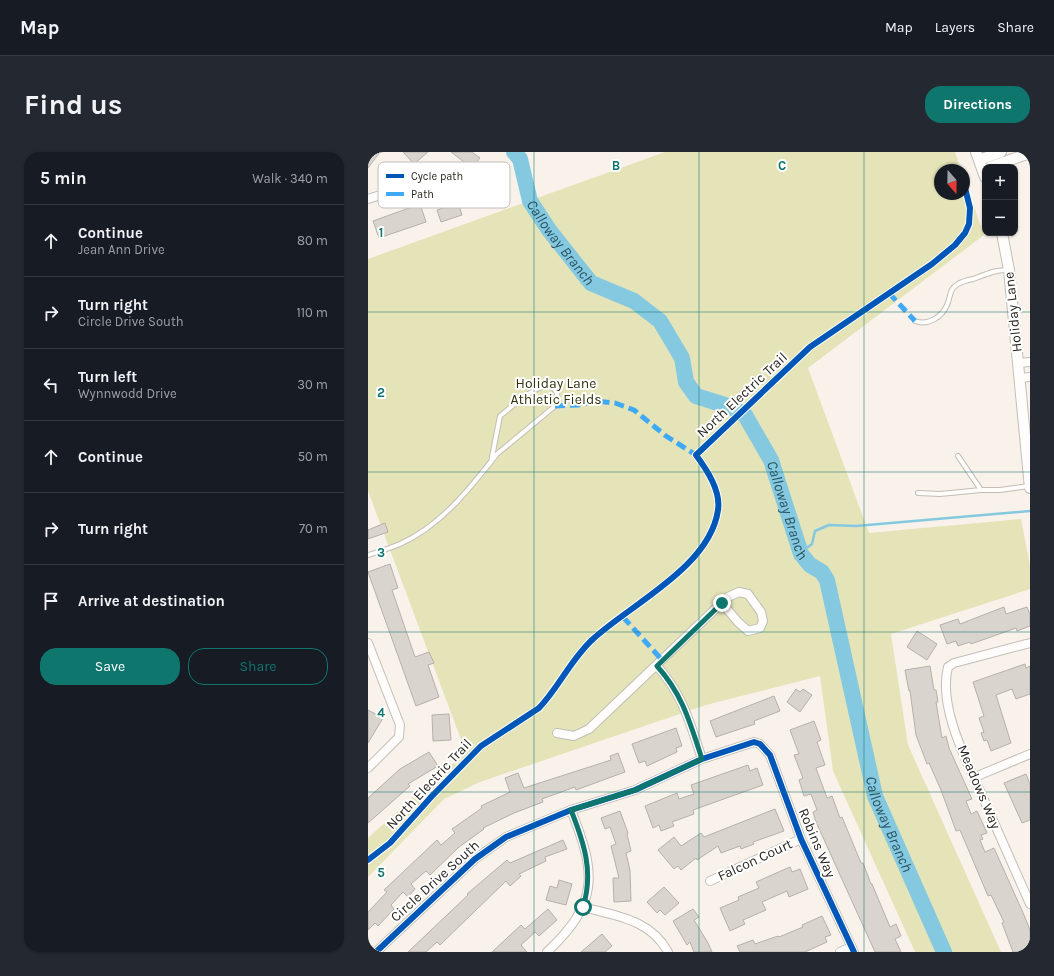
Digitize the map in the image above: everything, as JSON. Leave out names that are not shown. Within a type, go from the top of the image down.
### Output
[{"type":"street","points":[[986,164],[1001,152]]},
{"type":"street","points":[[990,164],[1030,153]]},
{"type":"street","points":[[368,198],[378,195]]},
{"type":"street","name":"Holiday Lane","points":[[1003,236],[1009,270],[1018,363],[1025,377],[1030,487]]},
{"type":"street","points":[[1018,363],[1030,362]]},
{"type":"street","points":[[557,734],[574,736],[589,729],[722,603],[739,592],[748,594],[761,612],[763,621],[760,628],[748,631],[738,622],[722,603]]},
{"type":"street","name":"Meadows Way","points":[[1030,643],[954,663],[948,667],[946,674],[950,714],[974,777],[1030,904]]},
{"type":"street","points":[[368,768],[399,737],[400,725],[369,646]]},
{"type":"street","points":[[657,666],[675,689],[688,717],[702,759]]},
{"type":"street","name":"Circle Drive South","points":[[376,952],[475,859],[506,837],[571,810],[635,790],[702,759],[754,742],[760,744]]},
{"type":"street","name":"Robins Way","points":[[760,744],[770,755],[801,839],[852,950]]},
{"type":"street","points":[[974,777],[1030,754]]},
{"type":"street","points":[[547,952],[576,920],[583,907],[587,893],[588,861],[583,840],[571,810]]},
{"type":"street","name":"Falcon Court","points":[[710,882],[801,839]]},
{"type":"street","points":[[583,907],[638,922],[656,934],[668,952]]},
{"type":"street","points":[[840,952],[852,950]]},
{"type":"lane","points":[[915,321],[920,323],[930,322],[936,318],[947,305],[950,291],[958,284],[993,270],[1009,270]]},
{"type":"lane","points":[[368,555],[401,543],[432,524],[466,492],[491,462],[497,454],[555,406],[558,399],[553,389],[547,386],[538,387],[500,416],[491,462]]},
{"type":"lane","points":[[958,456],[981,490]]},
{"type":"lane","points":[[918,493],[940,494],[1030,487]]},
{"type":"green space","name":"Holiday Lane Athletic Fields","points":[[665,152],[955,152],[959,164],[934,164],[934,200],[970,200],[970,195],[982,229],[983,236],[808,368],[869,533],[1021,519],[1030,565],[1030,589],[891,634],[908,745],[1001,952],[915,952],[833,771],[820,676],[706,705],[480,782],[444,799],[368,877],[368,838],[424,787],[466,753],[368,491],[368,259]]},
{"type":"building","points":[[368,152],[380,152],[368,168]]},
{"type":"building","points":[[403,152],[428,152],[416,162],[412,162]]},
{"type":"building","points":[[451,152],[472,152],[480,158],[477,162],[464,162]]},
{"type":"building","points":[[409,208],[421,208],[426,222],[379,238],[373,221]]},
{"type":"building","points":[[443,208],[460,208],[462,215],[441,222],[437,210]]},
{"type":"building","points":[[385,523],[388,532],[368,539],[368,530]]},
{"type":"building","points":[[390,564],[398,588],[392,590],[415,657],[429,652],[434,663],[428,665],[439,697],[416,706],[368,572]]},
{"type":"building","points":[[1004,607],[1006,614],[1027,607],[1030,614],[1030,626],[1017,631],[1016,628],[971,644],[970,642],[958,646],[956,641],[947,644],[940,625],[958,619],[960,624]]},
{"type":"building","points":[[917,631],[937,644],[927,660],[907,647]]},
{"type":"building","points":[[1025,664],[1026,668],[1030,666],[1030,694],[1016,699],[1012,689],[996,695],[1011,743],[991,751],[987,740],[984,741],[981,733],[984,732],[979,718],[984,716],[973,682]]},
{"type":"building","points":[[930,666],[934,690],[936,690],[938,702],[936,702],[942,738],[946,736],[949,748],[972,799],[966,801],[971,814],[977,811],[987,833],[981,835],[983,839],[980,840],[985,852],[994,848],[1024,915],[1030,930],[1030,952],[1013,952],[1002,923],[1004,922],[991,895],[988,896],[960,830],[956,831],[941,790],[929,763],[927,764],[916,735],[910,691],[905,670]]},
{"type":"building","points":[[796,689],[800,692],[803,689],[812,695],[800,712],[787,702]]},
{"type":"building","points":[[774,696],[780,711],[754,721],[755,724],[716,737],[710,721]]},
{"type":"building","points":[[368,710],[383,718],[368,743]]},
{"type":"building","points":[[449,714],[451,740],[433,741],[432,715]]},
{"type":"building","points":[[814,721],[821,740],[817,742],[825,765],[816,768],[827,798],[832,796],[840,818],[842,817],[890,927],[896,924],[901,936],[895,939],[901,952],[875,952],[816,822],[813,812],[817,810],[811,794],[804,796],[799,780],[803,778],[794,755],[799,754],[790,730]]},
{"type":"building","points":[[676,728],[682,746],[676,748],[677,752],[647,766],[645,761],[639,763],[632,744]]},
{"type":"building","points":[[429,752],[438,766],[408,784],[410,786],[368,823],[368,798],[400,769]]},
{"type":"building","points":[[618,753],[625,772],[576,790],[575,787],[542,799],[543,802],[514,813],[483,828],[484,829],[459,847],[430,875],[426,871],[411,884],[415,889],[408,897],[403,892],[391,905],[394,909],[378,926],[375,923],[368,930],[368,912],[387,892],[384,890],[437,840],[441,845],[455,833],[452,829],[482,808],[481,806],[510,792],[505,778],[518,773],[524,788],[611,760],[610,756]]},
{"type":"building","points":[[748,765],[750,771],[757,768],[763,785],[693,810],[694,814],[672,822],[674,826],[661,831],[659,825],[653,828],[645,806],[677,793],[679,799],[694,794],[691,785]]},
{"type":"building","points":[[1026,774],[1030,784],[1030,820],[1022,823],[1004,783]]},
{"type":"building","points":[[775,809],[784,831],[753,842],[754,844],[741,849],[740,846],[721,853],[718,846],[697,860],[696,858],[681,870],[678,866],[674,869],[658,850],[674,837],[681,846],[701,833],[704,837]]},
{"type":"building","points":[[620,811],[628,833],[631,851],[626,853],[630,870],[631,901],[614,902],[613,878],[619,878],[611,846],[616,844],[610,827],[605,829],[601,818]]},
{"type":"building","points":[[563,840],[567,849],[545,857],[546,861],[519,874],[521,876],[510,886],[506,881],[440,945],[437,942],[426,952],[408,952],[468,895],[467,894],[507,860],[510,863]]},
{"type":"building","points":[[790,867],[792,872],[800,869],[808,889],[789,897],[787,891],[762,902],[766,910],[743,920],[745,924],[730,931],[720,908],[739,900],[738,897],[759,888],[756,882]]},
{"type":"building","points":[[559,880],[572,884],[566,905],[546,900],[550,886],[557,888]]},
{"type":"building","points":[[664,887],[679,903],[665,915],[660,910],[657,913],[647,902]]},
{"type":"building","points":[[548,909],[557,920],[539,936],[535,932],[521,945],[527,952],[492,952],[521,925],[525,929]]},
{"type":"building","points":[[693,909],[699,917],[694,920],[712,952],[694,952],[690,942],[687,945],[673,921]]},
{"type":"building","points":[[822,916],[831,935],[825,937],[827,942],[805,952],[740,952],[737,946],[753,940],[755,944],[778,936],[779,937],[803,927],[802,925]]},
{"type":"building","points":[[602,934],[612,946],[605,952],[581,952]]},
{"type":"waterway","name":"Calloway Branch","points":[[514,152],[520,159],[530,201],[549,230],[591,283],[634,301],[660,321],[682,358],[686,382],[696,396],[731,407],[745,415],[771,460],[801,554],[810,565],[822,572],[827,580],[875,796],[944,952]]},
{"type":"waterway","points":[[799,546],[808,547],[812,544],[815,531],[829,525],[856,526],[1030,511]]},
{"type":"marked path","points":[[889,293],[915,321]]},
{"type":"marked path","points":[[555,406],[578,405],[596,401],[615,403],[634,410],[666,436],[696,455]]},
{"type":"marked path","points":[[623,617],[663,661]]},
{"type":"cycle path","name":"North Electric Trail","points":[[368,860],[390,843],[432,796],[481,746],[539,708],[553,691],[578,655],[593,639],[667,583],[685,567],[700,549],[712,530],[718,510],[715,488],[696,455],[810,347],[932,264],[955,245],[965,233],[969,224],[970,208],[968,200]]},
{"type":"cycle path","points":[[376,952],[475,859],[506,837],[571,810],[635,790],[702,759],[754,742],[760,744],[770,755],[801,839],[854,952]]},
{"type":"route","points":[[583,907],[587,893],[589,869],[587,853],[571,810],[635,790],[702,759],[683,703],[668,678],[657,666],[722,603]]}]
